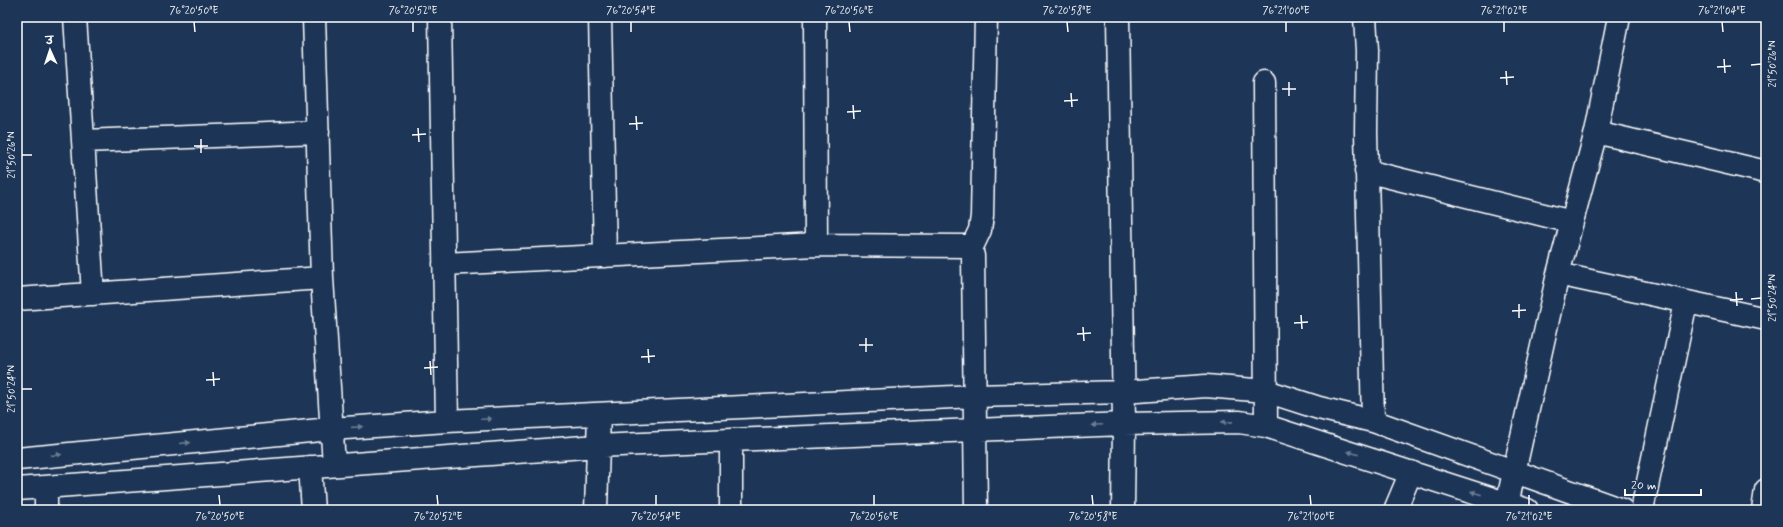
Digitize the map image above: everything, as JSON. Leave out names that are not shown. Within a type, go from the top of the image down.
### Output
[{"type":"street","points":[[75,17],[93,294]]},
{"type":"street","points":[[314,17],[322,278],[334,465]]},
{"type":"street","points":[[440,17],[447,421]]},
{"type":"street","points":[[600,17],[604,256]]},
{"type":"street","points":[[815,17],[816,245]]},
{"type":"street","points":[[976,510],[973,256],[971,249],[980,230],[982,216],[986,17]]},
{"type":"street","points":[[1118,17],[1124,424],[1123,510]]},
{"type":"street","points":[[1365,17],[1367,51],[1366,171],[1373,421]]},
{"type":"street","points":[[17,489],[598,446],[1124,424],[1239,422],[1266,426],[1517,507],[1514,472],[1558,274],[1596,132],[1619,17]]},
{"type":"street","points":[[1264,83],[1266,426]]},
{"type":"street","points":[[83,141],[318,132]]},
{"type":"street","points":[[1596,132],[1766,172]]},
{"type":"street","points":[[1366,171],[1572,222]]},
{"type":"street","points":[[444,264],[816,245],[960,245],[971,249]]},
{"type":"street","points":[[1558,274],[1766,319]]},
{"type":"street","points":[[17,299],[322,278]]},
{"type":"street","points":[[1642,510],[1686,302]]},
{"type":"street","points":[[17,459],[331,429],[447,421],[975,396],[1123,392],[1206,386],[1266,391],[1319,408],[1373,421],[1622,510]]},
{"type":"street","points":[[596,510],[599,414]]},
{"type":"street","points":[[731,440],[731,510]]},
{"type":"street","points":[[310,467],[313,510]]},
{"type":"street","points":[[1395,510],[1411,472]]},
{"type":"street","points":[[46,487],[46,510]]},
{"type":"street","points":[[1763,510],[1766,490]]}]
